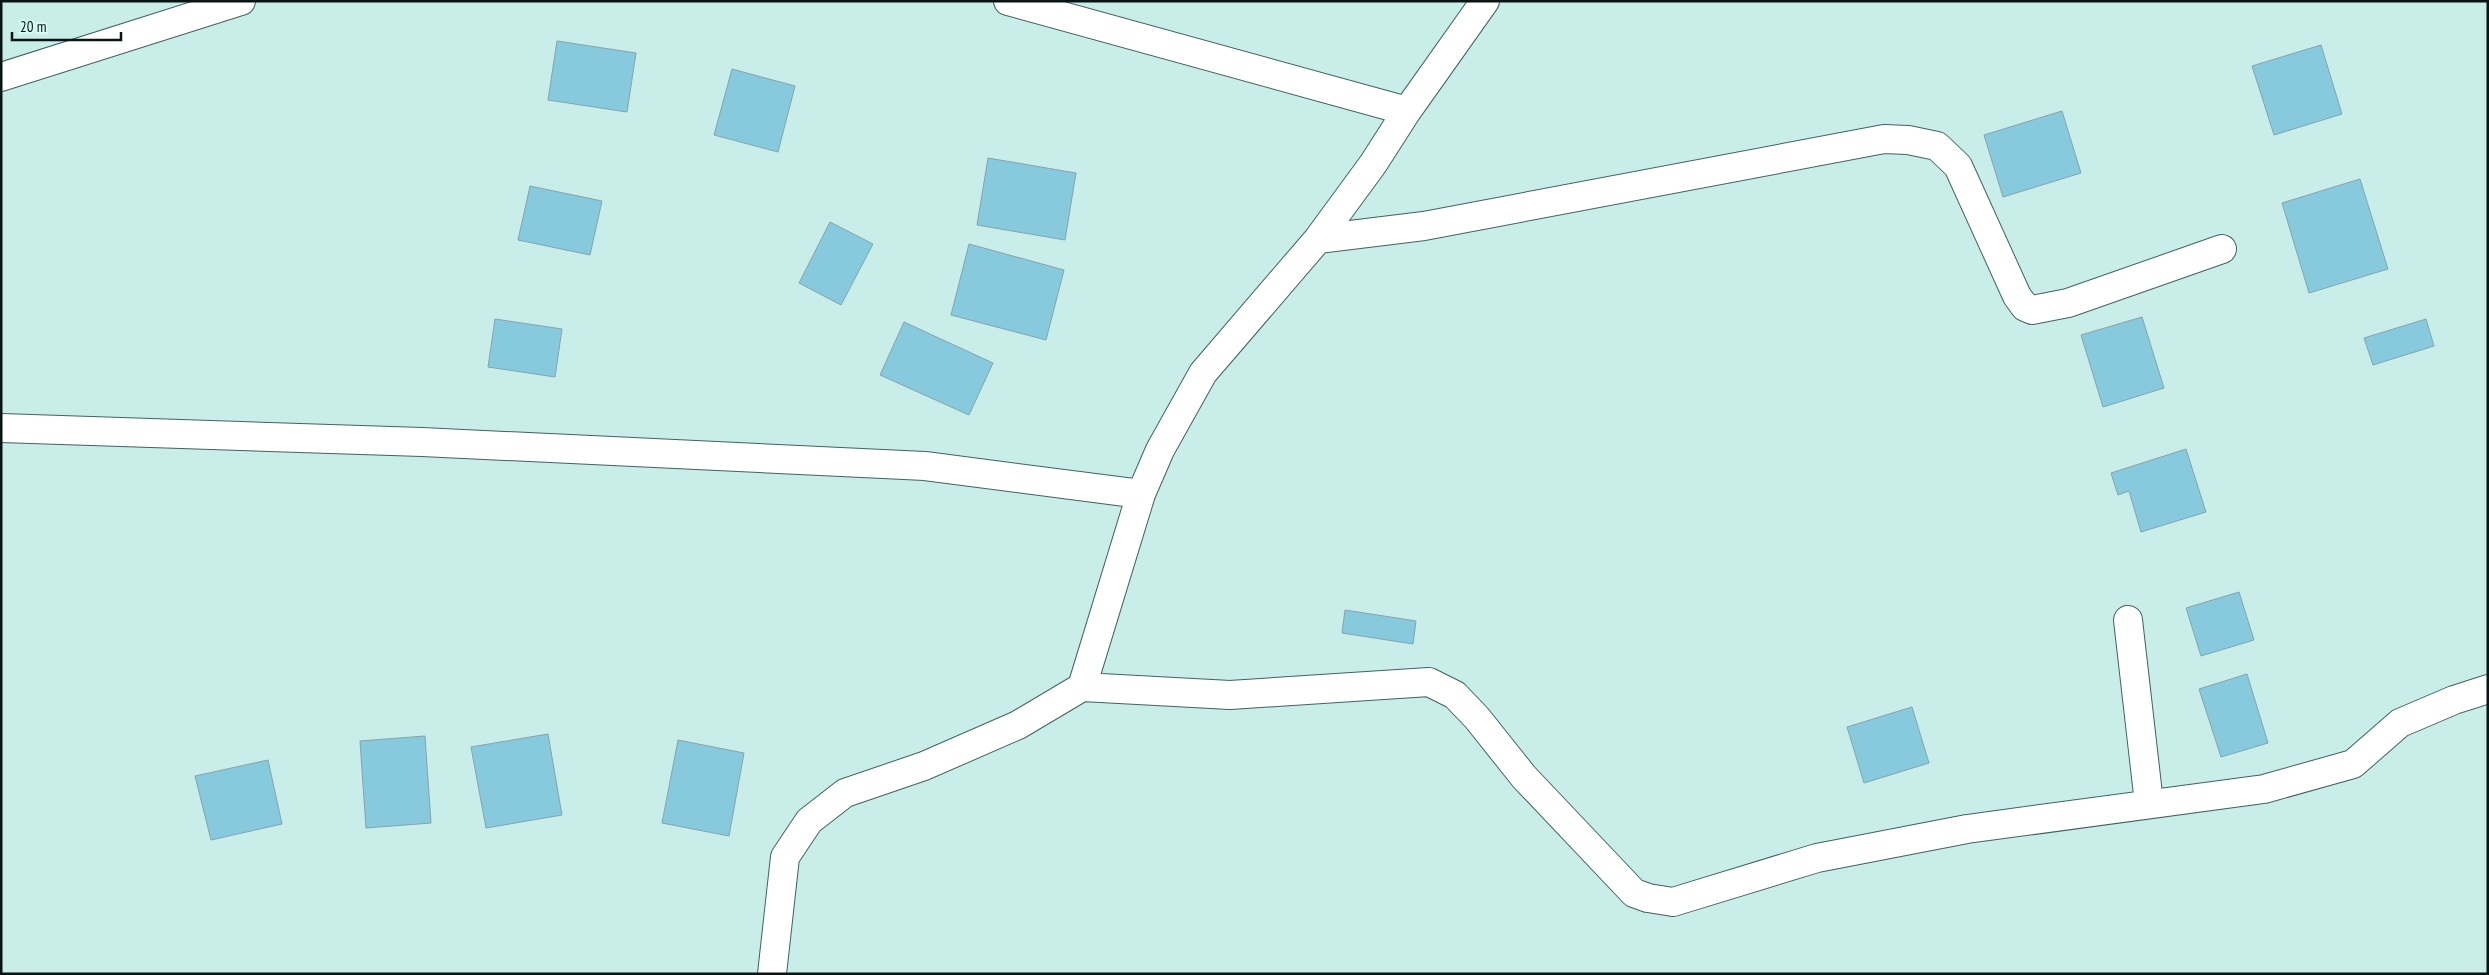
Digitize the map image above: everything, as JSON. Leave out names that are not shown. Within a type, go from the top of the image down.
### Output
[{"type":"street","points":[[1,77],[241,1]]},
{"type":"street","points":[[1008,1],[1407,111]]},
{"type":"street","points":[[1082,687],[1141,494],[1160,450],[1204,373],[1318,239],[1373,164],[1407,111],[1485,1]]},
{"type":"street","points":[[1318,239],[1424,226],[1884,139],[1908,140],[1937,146],[1958,166],[2017,296],[2025,307],[2032,310],[2068,303],[2222,249]]},
{"type":"street","points":[[1,428],[432,442],[925,466],[1141,494]]},
{"type":"street","points":[[2128,620],[2149,803]]},
{"type":"street","points":[[772,974],[785,857],[808,821],[846,793],[924,766],[1018,725],[1082,687],[1230,695],[1429,682],[1461,700],[1524,777],[1634,893],[1648,898],[1673,902],[1817,858],[1968,829],[2149,803],[2264,789],[2353,764],[2400,723],[2454,700],[2488,689]]},
{"type":"building","points":[[557,41],[636,53],[627,112],[548,100]]},
{"type":"building","points":[[2321,45],[2342,114],[2274,135],[2252,66]]},
{"type":"building","points":[[732,69],[795,86],[778,152],[714,135]]},
{"type":"building","points":[[2062,111],[2081,173],[2003,197],[1984,135]]},
{"type":"building","points":[[988,158],[1076,173],[1065,240],[977,225]]},
{"type":"building","points":[[2360,179],[2388,269],[2309,293],[2282,203]]},
{"type":"building","points":[[530,186],[602,201],[590,255],[518,240]]},
{"type":"building","points":[[830,222],[873,244],[841,305],[799,283]]},
{"type":"building","points":[[969,244],[1064,270],[1046,340],[951,315]]},
{"type":"building","points":[[2142,317],[2164,388],[2103,407],[2081,335]]},
{"type":"building","points":[[495,319],[562,329],[555,377],[488,367]]},
{"type":"building","points":[[2426,319],[2434,346],[2373,365],[2364,338]]},
{"type":"building","points":[[904,322],[993,363],[969,415],[880,375]]},
{"type":"building","points":[[2186,449],[2206,512],[2141,532],[2129,491],[2118,495],[2111,473]]},
{"type":"building","points":[[2239,592],[2254,640],[2201,656],[2186,608]]},
{"type":"building","points":[[1345,610],[1416,621],[1413,644],[1342,633]]},
{"type":"building","points":[[2247,674],[2268,743],[2221,757],[2199,689]]},
{"type":"building","points":[[1912,707],[1929,763],[1864,783],[1847,727]]},
{"type":"building","points":[[548,734],[562,815],[486,828],[471,747]]},
{"type":"building","points":[[425,736],[431,823],[366,828],[360,741]]},
{"type":"building","points":[[678,740],[744,753],[729,836],[662,823]]},
{"type":"building","points":[[268,760],[282,824],[211,840],[195,776]]}]
